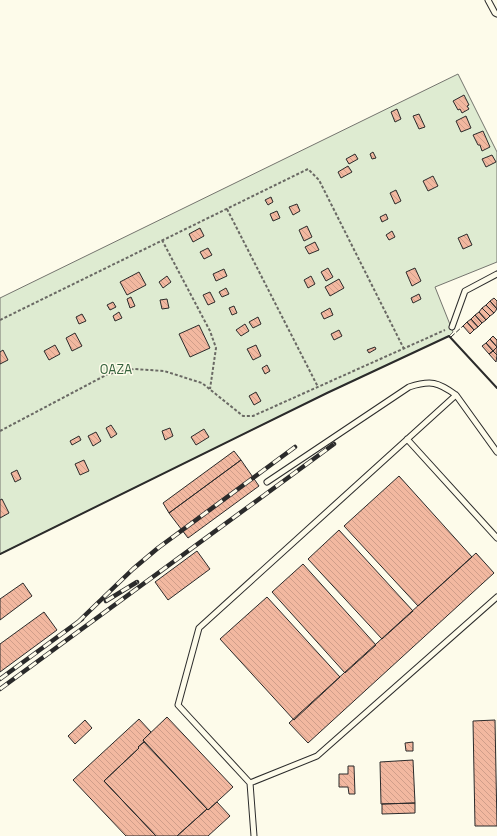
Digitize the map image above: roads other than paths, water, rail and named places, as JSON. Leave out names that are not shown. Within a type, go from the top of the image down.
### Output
[{"type":"lane","points":[[488,0],[497,14]]},
{"type":"lane","points":[[452,327],[465,291],[497,274]]},
{"type":"lane","points":[[267,482],[409,387],[420,383],[431,383],[444,386],[456,395],[497,452]]},
{"type":"lane","points":[[254,836],[250,782],[178,705],[199,628],[456,395]]},
{"type":"lane","points":[[408,439],[497,538]]},
{"type":"lane","points":[[250,782],[317,756],[497,597]]},
{"type":"railway","points":[[0,689],[334,444]]},
{"type":"railway","points":[[78,622],[133,569],[158,548],[295,447]]},
{"type":"railway","points":[[106,601],[137,582]]},
{"type":"railway","points":[[0,679],[82,619]]},
{"type":"park label","name":"OAZA","points":[[116,369]]}]
